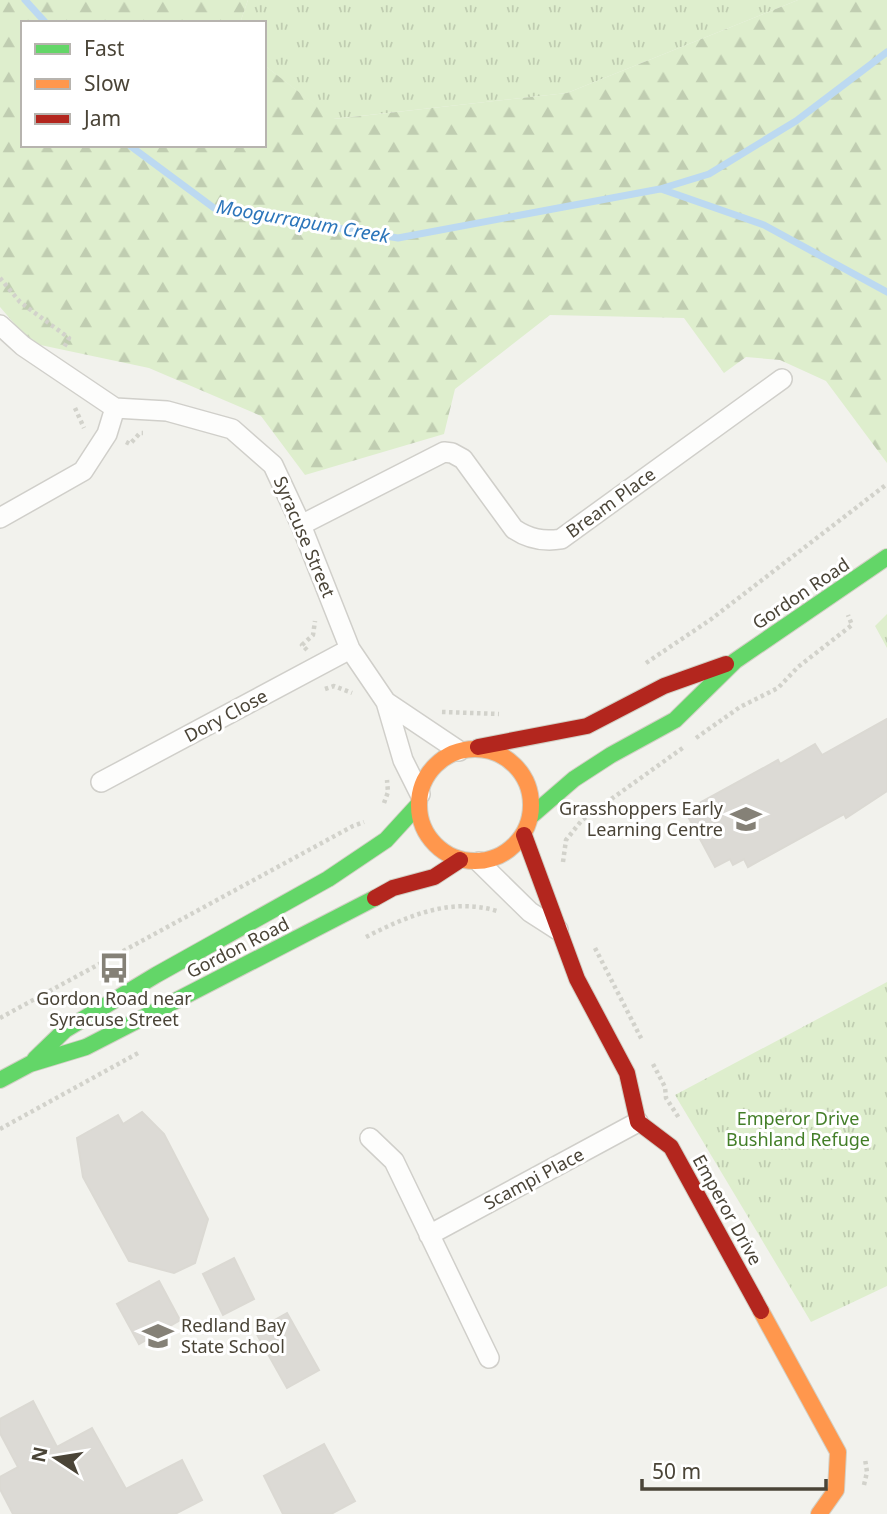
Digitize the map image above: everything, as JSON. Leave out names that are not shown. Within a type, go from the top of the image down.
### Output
[{"type":"street","points":[[0,325],[23,346],[115,408],[107,434],[83,471],[0,518]]},
{"type":"street","name":"Bream Place","points":[[301,525],[444,452],[463,459],[514,529],[537,540],[561,539],[782,379]]},
{"type":"street","name":"Syracuse Street","points":[[115,408],[166,411],[232,429],[273,465],[301,525],[350,649],[386,702]]},
{"type":"street","name":"Gordon Road","points":[[530,817],[574,779],[675,720],[735,661],[887,557]]},
{"type":"street","name":"Dory Close","points":[[102,782],[350,649]]},
{"type":"street","name":"Gordon Road","points":[[465,750],[587,726],[663,686],[735,661]]},
{"type":"street","points":[[386,702],[465,750]]},
{"type":"street","points":[[386,702],[403,760],[419,800],[422,824],[430,840],[444,853],[470,861],[530,912],[558,930]]},
{"type":"street","points":[[419,800],[425,779],[433,767],[445,757],[465,750],[488,750],[505,757],[518,768],[531,800],[530,817],[524,835],[512,848],[496,858],[470,861]]},
{"type":"street","name":"Gordon Road","points":[[30,1064],[65,1030],[156,975],[328,879],[386,841],[419,800]]},
{"type":"street","points":[[524,835],[577,979],[627,1073],[638,1122]]},
{"type":"street","name":"Gordon Road","points":[[0,1080],[30,1064],[86,1047],[393,888],[434,877],[470,861]]},
{"type":"street","name":"Scampi Place","points":[[429,1235],[638,1122]]},
{"type":"street","name":"Emperor Drive","points":[[638,1122],[671,1147],[838,1452],[836,1490],[819,1514]]},
{"type":"street","points":[[370,1138],[394,1161],[489,1358]]},
{"type":"path","points":[[0,278],[20,302],[69,338],[60,353]]},
{"type":"path","points":[[125,441],[130,444],[140,433],[150,433]]},
{"type":"path","points":[[636,671],[710,620],[887,484]]},
{"type":"path","points":[[563,875],[566,840],[582,820],[740,707],[778,688],[798,667],[852,625],[839,591]]},
{"type":"path","points":[[311,655],[302,645],[313,635],[316,617]]},
{"type":"path","points":[[322,681],[324,689],[334,686],[351,691],[356,697]]},
{"type":"path","points":[[438,711],[510,713]]},
{"type":"path","points":[[381,811],[388,792],[387,779]]},
{"type":"path","points":[[0,1018],[353,826],[368,821]]},
{"type":"path","points":[[356,941],[420,913],[449,906],[478,905],[502,912]]},
{"type":"path","points":[[595,947],[665,1087],[666,1098],[681,1120]]},
{"type":"path","points":[[0,1129],[143,1050]]},
{"type":"path","points":[[862,1492],[867,1472],[863,1446]]},
{"type":"green space","points":[[0,0],[248,0],[241,21],[21,21],[21,147],[266,147],[266,67],[334,119],[567,93],[798,0],[887,0],[887,463],[826,381],[780,360],[746,357],[724,373],[684,318],[550,315],[455,389],[444,434],[305,475],[261,416],[149,368],[31,343],[0,307]]},
{"type":"green space","points":[[248,0],[798,0],[567,93],[333,119],[266,67],[266,21],[241,21]]},
{"type":"green space","points":[[887,614],[887,648],[875,626]]},
{"type":"green space","name":"Emperor Drive Bushland Refuge","points":[[887,982],[887,1286],[811,1322],[675,1095]]},
{"type":"building","points":[[887,719],[887,791],[846,818],[844,814],[748,867],[744,859],[733,865],[730,859],[715,867],[685,811],[778,760],[780,764],[815,744],[822,755]]},
{"type":"building","points":[[142,1112],[164,1134],[208,1219],[195,1263],[174,1273],[129,1261],[83,1177],[77,1138],[118,1115],[123,1124]]},
{"type":"building","points":[[234,1258],[254,1299],[223,1315],[203,1274]]},
{"type":"building","points":[[159,1281],[180,1320],[139,1344],[117,1304]]},
{"type":"building","points":[[287,1313],[319,1370],[287,1388],[255,1331]]},
{"type":"building","points":[[33,1401],[57,1447],[92,1428],[126,1489],[182,1460],[202,1500],[175,1514],[13,1514],[0,1489],[0,1477],[18,1467],[0,1433],[0,1419]]},
{"type":"building","points":[[324,1444],[355,1501],[331,1514],[283,1514],[264,1476]]},
{"type":"waterway","name":"Moogurrapum Creek","points":[[25,0],[44,21]]},
{"type":"waterway","name":"Moogurrapum Creek","points":[[132,147],[214,208],[398,238],[660,189],[709,174],[796,121],[887,52]]},
{"type":"waterway","name":"Moogurrapum Creek","points":[[661,189],[764,225],[887,292]]},
{"type":"traffic: fast","points":[[530,817],[574,779],[675,720],[735,661],[887,557]]},
{"type":"traffic: fast","points":[[35,1059],[65,1030],[156,975],[328,879],[386,840],[418,805]]},
{"type":"traffic: fast","points":[[0,1080],[30,1064],[86,1047],[375,898]]},
{"type":"traffic: slow","points":[[475,749],[497,753],[515,765],[527,783],[531,805],[527,827],[515,845],[497,857],[475,861],[453,857],[435,845],[423,827],[419,805],[423,783],[435,765],[453,753],[475,749]]},
{"type":"traffic: slow","points":[[761,1311],[838,1452],[836,1490],[819,1514]]},
{"type":"traffic: jam","points":[[478,747],[587,726],[664,686],[726,664]]},
{"type":"traffic: jam","points":[[524,835],[577,979],[627,1073],[638,1122],[671,1147],[761,1311]]},
{"type":"traffic: jam","points":[[375,898],[393,888],[434,877],[460,860]]},
{"type":"place","name":"Grasshoppers Early Learning Centre","points":[[746,819]]},
{"type":"place","name":"Gordon Road near Syracuse Street","points":[[114,968]]},
{"type":"place","name":"Redland Bay State School","points":[[158,1336]]}]
